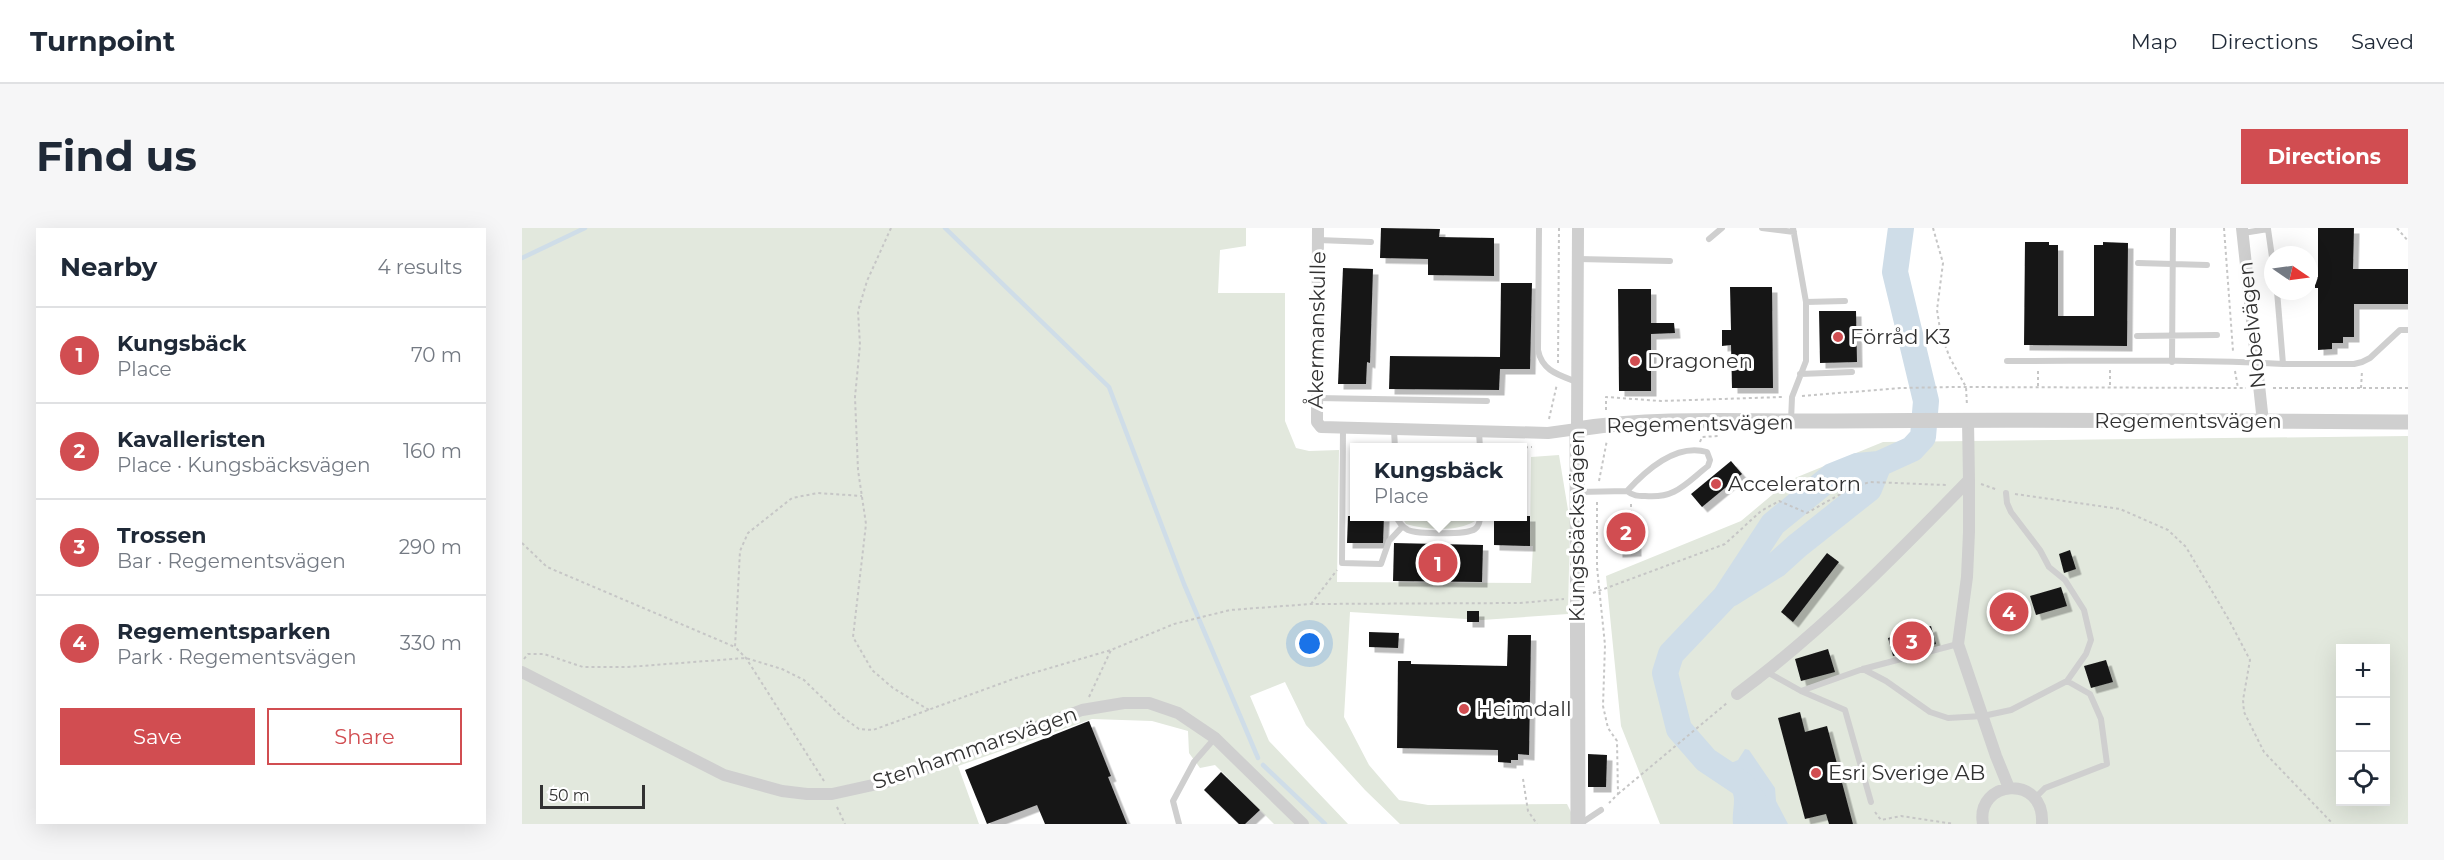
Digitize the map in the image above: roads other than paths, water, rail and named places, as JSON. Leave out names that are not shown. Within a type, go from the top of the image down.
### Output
[{"type":"street","name":"Kungsbäcksvägen","points":[[1578,228],[1579,824]]},
{"type":"street","name":"Nobelvägen","points":[[2242,230],[2263,422]]},
{"type":"street","name":"Åkermanskulle","points":[[1318,234],[1317,422],[1321,427],[1548,433],[1577,429]]},
{"type":"street","name":"Regementsvägen","points":[[1577,429],[1607,425],[1918,420],[2408,422]]},
{"type":"street","points":[[1968,421],[1968,566],[1958,644],[2009,788]]},
{"type":"street","points":[[1737,694],[1767,672],[1845,602],[1969,480]]},
{"type":"street","name":"Stenhammarsvägen","points":[[522,672],[724,775],[782,791],[832,794],[891,781],[1082,710],[1124,703],[1149,703],[1178,713],[1215,738],[1303,824]]},
{"type":"street","points":[[1983,824],[1983,811],[1992,795],[2009,788],[2019,788],[2035,798],[2043,815],[2042,824]]},
{"type":"lane","points":[[1539,228],[1538,350],[1540,361],[1546,369],[1578,383]]},
{"type":"lane","points":[[1709,239],[1722,228]]},
{"type":"lane","points":[[1762,228],[1793,230],[1806,302],[1806,361],[1792,397],[1791,422]]},
{"type":"lane","points":[[2172,228],[2172,362]]},
{"type":"lane","points":[[2242,230],[2268,229],[2270,246]]},
{"type":"lane","points":[[1318,234],[1371,242]]},
{"type":"lane","points":[[1578,259],[1670,261]]},
{"type":"lane","points":[[2138,263],[2207,265]]},
{"type":"lane","points":[[2278,300],[2283,364]]},
{"type":"lane","points":[[1806,302],[1845,301]]},
{"type":"lane","points":[[2007,361],[2234,360],[2283,364],[2354,364],[2370,358],[2400,330],[2408,330]]},
{"type":"lane","points":[[2137,336],[2217,335]]},
{"type":"lane","points":[[1800,374],[1852,372]]},
{"type":"lane","points":[[1317,398],[1487,401]]},
{"type":"lane","points":[[1343,428],[1342,563],[1381,564],[1389,541],[1402,526]]},
{"type":"lane","points":[[1394,430],[1395,443]]},
{"type":"lane","points":[[1479,432],[1480,443]]},
{"type":"lane","points":[[1577,492],[1598,490],[1658,497],[1671,495],[1708,466],[1710,460],[1707,452],[1697,449],[1681,451],[1655,465],[1630,493]]},
{"type":"lane","points":[[1863,669],[1886,681],[1930,712],[1948,718],[1983,716],[2011,710],[2067,681],[2086,654],[2091,640],[2084,610],[2065,580],[2049,567],[2040,550],[2011,512],[2006,493]]},
{"type":"lane","points":[[1399,521],[1402,526],[1412,532],[1464,532],[1474,530],[1480,521]]},
{"type":"lane","points":[[1801,691],[1863,669],[1958,644]]},
{"type":"lane","points":[[1767,672],[1801,691],[1845,710],[1871,802]]},
{"type":"lane","points":[[2035,798],[2045,788],[2107,764],[2101,719],[2090,694],[2067,681]]},
{"type":"lane","points":[[1179,824],[1173,801],[1194,762],[1215,738]]},
{"type":"lane","points":[[1579,824],[1601,810]]},
{"type":"waterway","points":[[522,258],[585,228]]},
{"type":"waterway","points":[[945,228],[1109,387],[1184,584],[1258,758]]},
{"type":"waterway","points":[[1769,824],[1742,784],[1706,760],[1679,729],[1665,673],[1671,654],[1725,597],[1773,524],[1832,476],[1857,466],[1879,464],[1912,449],[1923,437],[1926,401],[1895,272],[1901,228]]},
{"type":"waterway","points":[[1730,594],[1776,565],[1869,489],[1879,464]]},
{"type":"waterway","points":[[1263,765],[1325,824]]},
{"type":"place","name":"Förråd K3","points":[[1838,337]]},
{"type":"place","name":"Dragonen","points":[[1635,361]]},
{"type":"place","name":"Acceleratorn","points":[[1716,484]]},
{"type":"place","name":"Kavalleristen","points":[[1626,532]]},
{"type":"place","name":"Kungsbäck","points":[[1438,563]]},
{"type":"place","name":"Regementsparken","points":[[2009,612]]},
{"type":"place","name":"Trossen","points":[[1912,641]]},
{"type":"place","name":"Heimdall","points":[[1464,709]]},
{"type":"place","name":"Esri Sverige AB","points":[[1816,773]]}]
